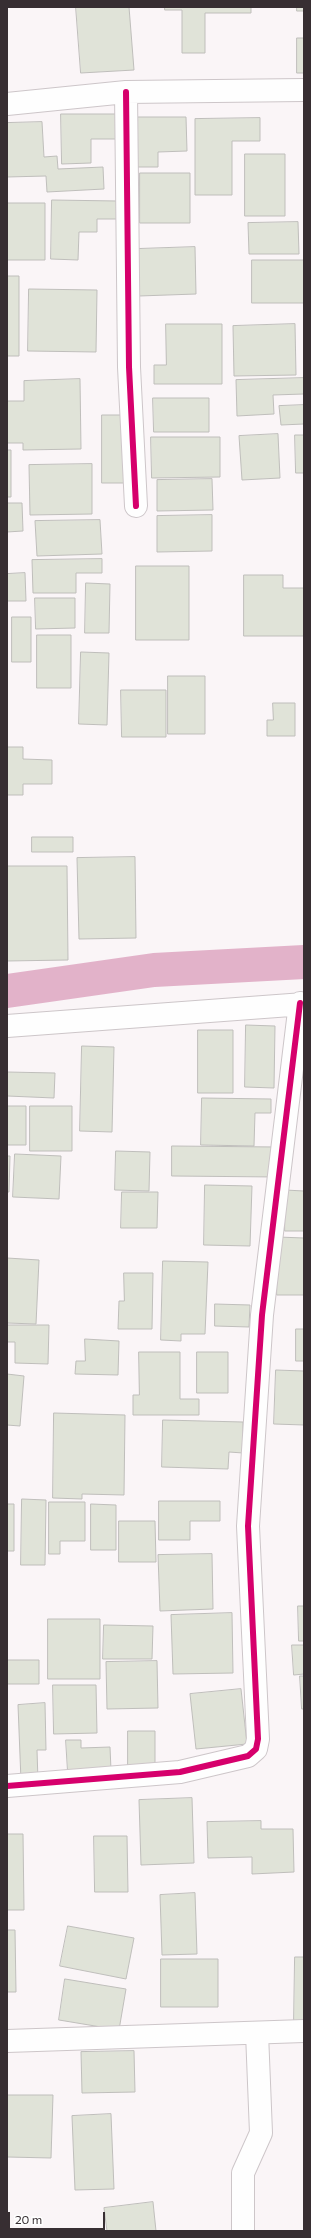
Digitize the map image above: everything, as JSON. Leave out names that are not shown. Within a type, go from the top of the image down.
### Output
[{"type":"street","points":[[7,104],[126,92],[304,90]]},
{"type":"street","points":[[126,92],[129,366],[136,506]]},
{"type":"street","points":[[7,1026],[104,1020],[302,1003],[262,1315],[248,1526],[258,1739],[256,1749],[248,1756],[180,1772],[7,1786]]},
{"type":"street","points":[[7,2041],[304,2031]]},
{"type":"street","points":[[243,2231],[244,2173],[261,2133],[257,2033]]},
{"type":"building","points":[[76,7],[129,7],[134,70],[81,73]]},
{"type":"building","points":[[165,7],[251,7],[251,13],[205,13],[205,53],[182,53],[182,10],[165,10]]},
{"type":"building","points":[[297,7],[304,7],[304,11],[297,11]]},
{"type":"building","points":[[297,38],[304,38],[304,73],[297,73]]},
{"type":"building","points":[[61,114],[116,114],[116,139],[91,139],[91,163],[62,164]]},
{"type":"building","points":[[137,117],[186,117],[187,151],[158,152],[158,167],[137,167]]},
{"type":"building","points":[[260,118],[260,141],[232,141],[232,195],[195,195],[195,119]]},
{"type":"building","points":[[42,122],[44,157],[57,156],[58,169],[103,167],[104,189],[47,192],[46,176],[7,177],[7,123]]},
{"type":"building","points":[[245,154],[285,154],[285,216],[245,216]]},
{"type":"building","points":[[140,173],[190,173],[190,223],[140,223]]},
{"type":"building","points":[[52,200],[118,201],[118,219],[97,219],[97,232],[79,232],[78,260],[51,259]]},
{"type":"building","points":[[7,203],[45,203],[45,260],[7,260]]},
{"type":"building","points":[[298,222],[299,254],[249,254],[248,223]]},
{"type":"building","points":[[195,247],[196,294],[139,296],[137,249]]},
{"type":"building","points":[[252,260],[304,260],[304,303],[252,303]]},
{"type":"building","points":[[7,276],[19,276],[19,356],[7,356]]},
{"type":"building","points":[[29,289],[97,290],[96,352],[28,351]]},
{"type":"building","points":[[166,324],[222,324],[222,384],[154,384],[154,365],[166,365]]},
{"type":"building","points":[[295,324],[296,375],[234,376],[233,326]]},
{"type":"building","points":[[304,378],[304,394],[273,395],[274,414],[237,416],[236,380]]},
{"type":"building","points":[[80,379],[81,449],[23,450],[23,443],[7,443],[7,401],[24,401],[24,381]]},
{"type":"building","points":[[153,398],[209,398],[209,432],[154,432]]},
{"type":"building","points":[[304,405],[304,424],[281,425],[279,406]]},
{"type":"building","points":[[102,415],[127,415],[127,483],[102,483]]},
{"type":"building","points":[[278,434],[280,478],[242,480],[239,436]]},
{"type":"building","points":[[295,435],[304,435],[304,473],[296,473]]},
{"type":"building","points":[[151,437],[220,437],[220,477],[152,478]]},
{"type":"building","points":[[7,450],[11,450],[11,497],[7,497]]},
{"type":"building","points":[[92,464],[92,514],[30,515],[29,465]]},
{"type":"building","points":[[212,479],[213,510],[157,511],[157,480]]},
{"type":"building","points":[[7,503],[22,503],[23,531],[7,532]]},
{"type":"building","points":[[212,515],[212,551],[157,552],[157,516]]},
{"type":"building","points":[[100,520],[102,554],[37,556],[35,521]]},
{"type":"building","points":[[102,559],[102,573],[76,573],[76,593],[33,593],[32,560]]},
{"type":"building","points":[[136,566],[189,566],[189,640],[136,640]]},
{"type":"building","points":[[25,573],[26,601],[7,601],[7,574]]},
{"type":"building","points":[[244,575],[283,575],[283,588],[304,588],[304,636],[244,636]]},
{"type":"building","points":[[86,583],[110,584],[109,633],[85,633]]},
{"type":"building","points":[[35,598],[75,598],[75,628],[36,629]]},
{"type":"building","points":[[12,617],[31,617],[31,662],[12,662]]},
{"type":"building","points":[[37,635],[71,635],[71,688],[37,688]]},
{"type":"building","points":[[81,652],[109,653],[107,725],[79,724]]},
{"type":"building","points":[[168,676],[205,676],[205,734],[168,734]]},
{"type":"building","points":[[121,690],[166,690],[166,737],[122,737]]},
{"type":"building","points":[[273,703],[295,703],[295,736],[267,736],[267,720],[273,720]]},
{"type":"building","points":[[7,747],[23,747],[23,759],[52,760],[52,784],[23,784],[23,795],[7,795]]},
{"type":"building","points":[[32,837],[73,837],[73,852],[32,852]]},
{"type":"building","points":[[135,857],[136,938],[79,939],[77,858]]},
{"type":"building","points":[[7,866],[67,866],[68,960],[7,961]]},
{"type":"building","points":[[246,1025],[275,1026],[274,1088],[245,1087]]},
{"type":"building","points":[[198,1030],[233,1030],[233,1093],[198,1093]]},
{"type":"building","points":[[82,1046],[114,1047],[112,1132],[80,1131]]},
{"type":"building","points":[[7,1072],[55,1073],[54,1098],[7,1096]]},
{"type":"building","points":[[202,1098],[271,1099],[271,1113],[255,1113],[254,1146],[201,1145]]},
{"type":"building","points":[[7,1106],[26,1106],[26,1145],[7,1145]]},
{"type":"building","points":[[30,1106],[72,1106],[72,1151],[30,1151]]},
{"type":"building","points":[[172,1146],[277,1147],[277,1177],[172,1176]]},
{"type":"building","points":[[116,1151],[150,1152],[149,1191],[115,1190]]},
{"type":"building","points":[[15,1154],[61,1156],[59,1199],[13,1197]]},
{"type":"building","points":[[7,1156],[10,1156],[9,1192],[7,1192]]},
{"type":"building","points":[[205,1185],[252,1186],[250,1246],[204,1245]]},
{"type":"building","points":[[285,1190],[304,1191],[304,1231],[285,1231]]},
{"type":"building","points":[[122,1192],[158,1192],[157,1228],[121,1228]]},
{"type":"building","points":[[278,1237],[304,1238],[304,1295],[277,1295]]},
{"type":"building","points":[[7,1258],[39,1260],[36,1324],[7,1323]]},
{"type":"building","points":[[163,1261],[208,1262],[205,1334],[181,1334],[181,1341],[161,1340]]},
{"type":"building","points":[[124,1273],[153,1273],[152,1329],[118,1329],[119,1301],[124,1301]]},
{"type":"building","points":[[215,1304],[250,1305],[249,1327],[215,1326]]},
{"type":"building","points":[[7,1325],[49,1325],[48,1364],[15,1363],[15,1342],[7,1342]]},
{"type":"building","points":[[296,1329],[304,1329],[304,1361],[296,1361]]},
{"type":"building","points":[[85,1339],[119,1341],[118,1375],[75,1374],[76,1361],[85,1361]]},
{"type":"building","points":[[139,1352],[180,1352],[180,1399],[199,1399],[199,1415],[133,1415],[133,1395],[139,1395]]},
{"type":"building","points":[[197,1352],[228,1352],[228,1393],[197,1393]]},
{"type":"building","points":[[276,1370],[304,1371],[304,1425],[274,1424]]},
{"type":"building","points":[[7,1374],[24,1376],[20,1426],[7,1425]]},
{"type":"building","points":[[54,1413],[125,1415],[124,1495],[82,1494],[82,1499],[53,1498]]},
{"type":"building","points":[[163,1420],[243,1422],[243,1453],[229,1452],[228,1469],[162,1467]]},
{"type":"building","points":[[22,1499],[46,1500],[45,1565],[21,1565]]},
{"type":"building","points":[[159,1501],[220,1501],[220,1521],[190,1521],[190,1540],[159,1540]]},
{"type":"building","points":[[49,1502],[85,1502],[85,1541],[60,1541],[60,1554],[49,1554]]},
{"type":"building","points":[[7,1504],[14,1504],[14,1551],[7,1551]]},
{"type":"building","points":[[91,1504],[116,1505],[116,1550],[91,1550]]},
{"type":"building","points":[[119,1521],[155,1521],[156,1562],[119,1562]]},
{"type":"building","points":[[212,1554],[213,1609],[160,1611],[158,1555]]},
{"type":"building","points":[[298,1606],[304,1606],[304,1641],[299,1641]]},
{"type":"building","points":[[232,1613],[233,1673],[173,1674],[171,1615]]},
{"type":"building","points":[[48,1619],[100,1619],[100,1679],[48,1679]]},
{"type":"building","points":[[104,1625],[153,1626],[152,1659],[103,1659]]},
{"type":"building","points":[[292,1645],[304,1645],[304,1674],[294,1675]]},
{"type":"building","points":[[7,1660],[39,1660],[39,1684],[7,1684]]},
{"type":"building","points":[[157,1661],[158,1708],[107,1709],[106,1662]]},
{"type":"building","points":[[300,1676],[304,1676],[304,1709],[302,1709]]},
{"type":"building","points":[[53,1685],[96,1685],[97,1733],[54,1734]]},
{"type":"building","points":[[241,1689],[247,1744],[196,1749],[190,1694]]},
{"type":"building","points":[[45,1703],[46,1750],[37,1750],[38,1781],[21,1781],[18,1705]]},
{"type":"building","points":[[128,1731],[155,1731],[155,1769],[128,1769]]},
{"type":"building","points":[[66,1740],[81,1740],[81,1748],[110,1747],[111,1770],[68,1772]]},
{"type":"building","points":[[192,1798],[194,1863],[141,1865],[139,1800]]},
{"type":"building","points":[[261,1821],[261,1829],[293,1829],[294,1872],[252,1874],[252,1857],[208,1858],[207,1822]]},
{"type":"building","points":[[7,1834],[23,1834],[24,1910],[7,1910]]},
{"type":"building","points":[[94,1836],[127,1836],[128,1892],[95,1892]]},
{"type":"building","points":[[195,1893],[197,1954],[162,1955],[160,1895]]},
{"type":"building","points":[[68,1926],[134,1938],[126,1979],[60,1966]]},
{"type":"building","points":[[7,1930],[15,1930],[16,1992],[7,1992]]},
{"type":"building","points":[[295,1957],[304,1957],[304,2022],[294,2021]]},
{"type":"building","points":[[161,1959],[218,1959],[218,2007],[161,2007]]},
{"type":"building","points":[[65,1979],[126,1989],[119,2030],[59,2020]]},
{"type":"building","points":[[134,2051],[135,2092],[82,2093],[81,2052]]},
{"type":"building","points":[[7,2095],[53,2095],[51,2158],[7,2157]]},
{"type":"building","points":[[111,2114],[114,2189],[75,2190],[72,2116]]},
{"type":"building","points":[[153,2202],[156,2231],[107,2231],[104,2208]]},
{"type":"waterway","points":[[7,991],[154,970],[304,962]]},
{"type":"cycle path","points":[[126,92],[129,367],[136,506]]},
{"type":"cycle path","points":[[7,1786],[180,1772],[248,1756],[256,1749],[258,1739],[248,1526],[262,1315],[300,1003]]}]
